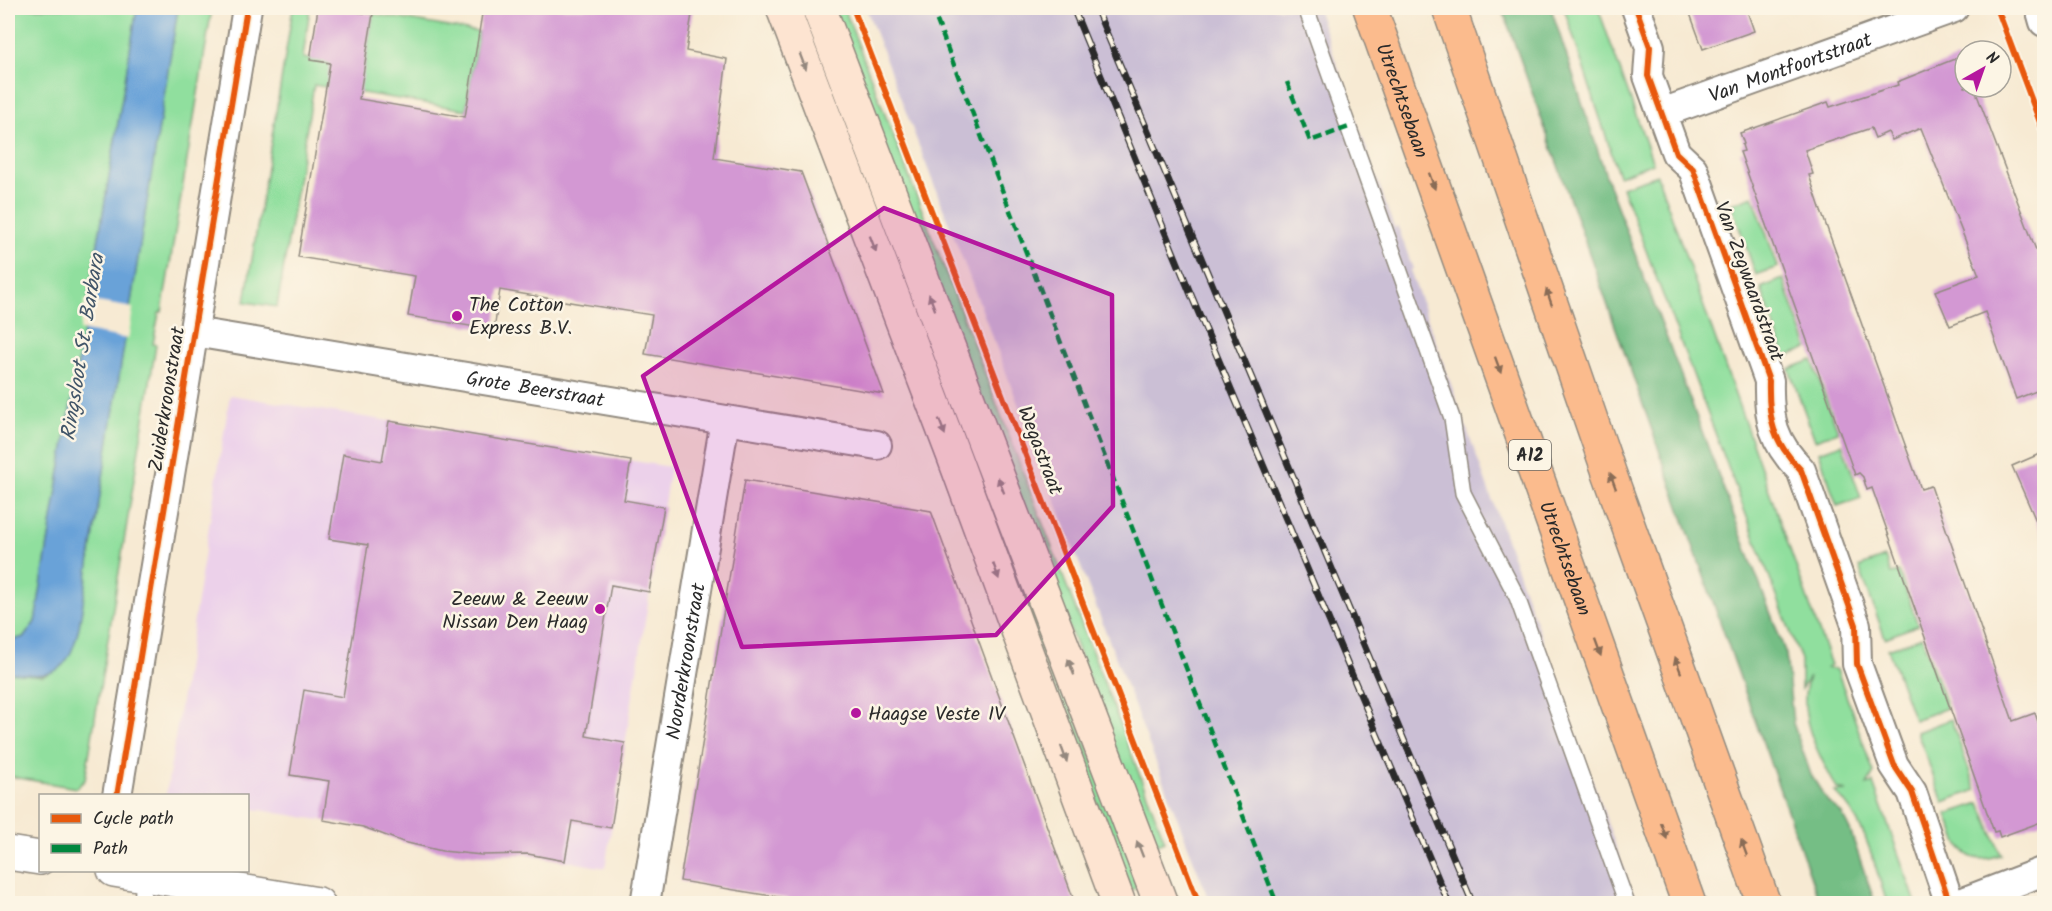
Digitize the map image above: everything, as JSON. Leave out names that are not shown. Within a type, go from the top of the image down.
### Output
[{"type":"highway","name":"Utrechtsebaan","points":[[1370,8],[1689,903]]},
{"type":"highway","points":[[1449,8],[1610,475],[1764,903]]},
{"type":"main road","points":[[783,8],[954,457],[1119,903]]},
{"type":"main road","points":[[819,8],[1161,903]]},
{"type":"street","name":"Zuiderkroonstraat","points":[[117,794],[247,8]]},
{"type":"street","name":"Van Zegwaardstraat","points":[[1636,8],[1650,47],[1648,76],[1676,153],[1693,169],[1769,381],[1768,412],[1782,452],[1800,470],[1856,625],[1857,663],[1894,765],[1912,792],[1950,903]]},
{"type":"street","name":"Van Montfoortstraat","points":[[1662,113],[1954,8]]},
{"type":"street","points":[[2040,8],[2044,22]]},
{"type":"street","name":"Grote Beerstraat","points":[[194,332],[877,445]]},
{"type":"street","name":"Noorderkroonstraat","points":[[645,903],[725,420]]},
{"type":"street","points":[[8,853],[39,858]]},
{"type":"street","points":[[1958,903],[2044,871]]},
{"type":"street","points":[[133,883],[318,903]]},
{"type":"lane","points":[[1306,8],[1452,418],[1463,493],[1517,597],[1627,903]]},
{"type":"highlighted area","points":[[884,208],[1112,295],[1113,506],[996,635],[742,647],[643,376]]},
{"type":"shaded area","points":[[866,8],[1317,8],[1394,228],[1398,227],[1413,269],[1410,270],[1636,903],[1210,903]]},
{"type":"shaded area","points":[[230,395],[670,467],[605,868],[528,854],[482,855],[442,851],[403,842],[363,827],[249,808],[249,794],[166,794]]},
{"type":"green space","points":[[8,8],[137,8],[35,622],[24,637],[8,641]]},
{"type":"green space","points":[[178,8],[212,8],[162,312],[159,313],[153,344],[156,345],[85,780],[76,788],[8,776],[8,672],[42,676],[50,673],[79,627]]},
{"type":"green space","points":[[293,8],[310,8],[303,58],[364,68],[373,14],[479,32],[466,110],[314,85],[277,307],[245,302]]},
{"type":"green space","points":[[797,8],[803,8],[1141,886],[1130,890]]},
{"type":"green space","points":[[831,8],[844,8],[1165,841],[1153,846]]},
{"type":"green space","points":[[1502,8],[1551,8],[1609,185],[1786,654],[1793,723],[1811,775],[1828,802],[1841,812],[1850,830],[1875,903],[1820,903]]},
{"type":"green space","points":[[1564,8],[1598,8],[1653,163],[1619,176]]},
{"type":"green space","points":[[1657,175],[1831,665],[1826,668],[1837,670],[1874,773],[1867,785],[1873,783],[1916,903],[1887,903],[1862,830],[1846,803],[1835,792],[1847,791],[1837,789],[1811,734],[1805,706],[1805,691],[1809,677],[1801,689],[1801,660],[1622,187]]},
{"type":"green space","points":[[1753,196],[1778,267],[1756,275],[1731,204]]},
{"type":"green space","points":[[1783,279],[1808,348],[1785,357],[1761,288]]},
{"type":"green space","points":[[1812,360],[1838,432],[1815,440],[1789,369]]},
{"type":"green space","points":[[1842,444],[1861,498],[1837,506],[1819,452]]},
{"type":"green space","points":[[1885,557],[1891,574],[1899,572],[1918,625],[1885,638],[1859,567]]},
{"type":"green space","points":[[1922,637],[1947,708],[1914,720],[1888,649]]},
{"type":"green space","points":[[1951,719],[1976,790],[1943,802],[1917,732]]},
{"type":"green space","points":[[1980,803],[2001,855],[1978,859],[1970,856],[1955,836],[1947,814]]},
{"type":"water","name":"Ringsloot St. Barbara","points":[[137,8],[178,8],[79,627],[70,655],[56,670],[37,675],[8,672],[8,641],[24,637],[35,622]]},
{"type":"pier","points":[[85,300],[133,308],[128,339],[80,330]]},
{"type":"building","points":[[318,8],[373,14],[359,99],[465,117],[483,8],[693,8],[686,51],[727,59],[714,158],[801,172],[884,394],[645,354],[652,315],[500,290],[494,330],[408,316],[415,276],[298,257],[330,63],[310,60]]},
{"type":"building","points":[[1688,8],[1746,8],[1754,31],[1703,49]]},
{"type":"building","points":[[1953,60],[1953,99],[1979,99],[2044,271],[2044,388],[2016,399],[1985,312],[1950,326],[1935,291],[1979,275],[1921,128],[1892,140],[1888,132],[1875,138],[1871,128],[1805,150],[1813,174],[1809,175],[1821,211],[1921,489],[1931,486],[2013,721],[2035,713],[2044,739],[2044,821],[2000,837],[1998,831],[1994,832],[1872,488],[1867,490],[1863,477],[1859,473],[1855,475],[1740,152],[1744,151],[1742,145],[1744,144],[1740,133],[1828,102],[1830,107],[1898,85],[1897,82]]},
{"type":"building","points":[[389,421],[631,461],[624,500],[664,507],[649,592],[611,585],[586,736],[625,743],[611,828],[572,821],[565,861],[528,854],[482,855],[442,851],[403,842],[363,827],[323,820],[329,781],[290,775],[304,690],[343,697],[368,545],[329,539],[343,454],[382,461]]},
{"type":"building","points":[[2044,452],[2044,539],[2012,466]]},
{"type":"building","name":"Haagse Veste IV","points":[[745,480],[931,511],[1075,903],[814,903],[680,881]]},
{"type":"railway","points":[[1073,8],[1189,290],[1449,904]]},
{"type":"railway","points":[[1096,8],[1473,904]]},
{"type":"marked path","points":[[932,8],[1277,904]]},
{"type":"marked path","points":[[1287,82],[1310,141],[1349,127]]},
{"type":"cycle path","points":[[117,794],[247,8]]},
{"type":"cycle path","name":"Wegastraat","points":[[853,8],[1199,904]]},
{"type":"cycle path","points":[[1636,8],[1650,47],[1648,76],[1676,153],[1693,169],[1769,381],[1771,419],[1774,430],[1784,450],[1801,470],[1856,625],[1857,664],[1894,765],[1912,792],[1950,904]]},
{"type":"cycle path","points":[[1997,8],[2044,133]]},
{"type":"place","name":"The Cotton Express B.V.","points":[[457,316]]},
{"type":"place","name":"Zeeuw & Zeeuw Nissan Den Haag","points":[[600,609]]},
{"type":"place","name":"Haagse Veste IV","points":[[856,713]]}]
